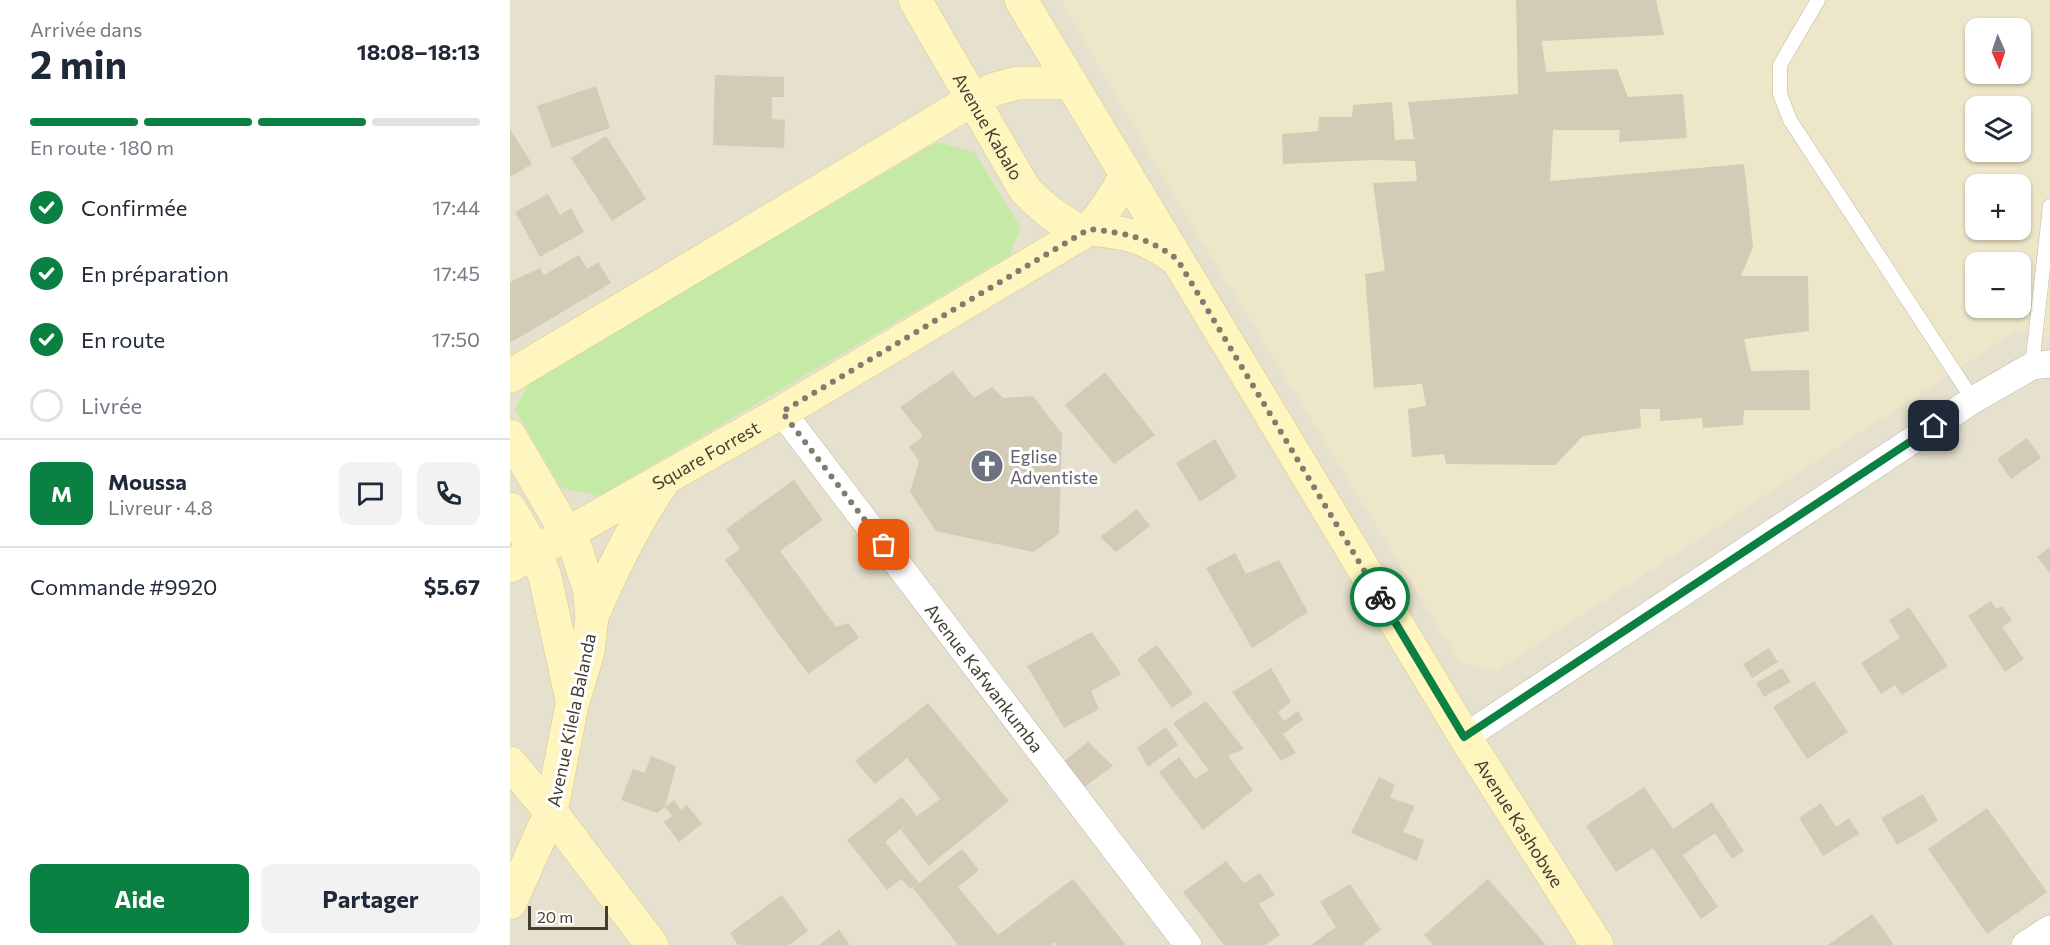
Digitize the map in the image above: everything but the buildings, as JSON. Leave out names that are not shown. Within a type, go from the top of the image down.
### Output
[{"type":"street","name":"Avenue Kabalo","points":[[915,0],[1024,189],[1056,218],[1086,231]]},
{"type":"street","points":[[1021,0],[1126,174]]},
{"type":"street","points":[[510,376],[972,100],[995,89],[1018,83],[1071,83]]},
{"type":"street","name":"Square Forrest","points":[[523,559],[782,412],[1086,231],[1107,209],[1126,174]]},
{"type":"street","name":"Avenue Kashobwe","points":[[1126,174],[1464,737],[1597,945]]},
{"type":"street","points":[[1086,231],[1113,231],[1140,238],[1157,245],[1177,259]]},
{"type":"street","points":[[1464,737],[1973,400],[2041,365]]},
{"type":"street","name":"Avenue Kafwankumba","points":[[782,412],[1188,945]]},
{"type":"street","name":"Avenue Kilela Balanda","points":[[510,436],[576,549],[586,578],[592,617],[586,661],[573,705],[551,812],[510,903]]},
{"type":"street","points":[[592,617],[614,568],[651,500],[667,476]]},
{"type":"street","points":[[510,509],[523,559],[546,577],[573,705]]},
{"type":"street","points":[[510,762],[652,945]]},
{"type":"street","points":[[2025,945],[2050,929]]},
{"type":"lane","points":[[1818,0],[1780,65],[1780,94],[1790,120],[1973,400]]},
{"type":"lane","points":[[2041,365],[2050,206]]},
{"type":"shaded area","points":[[510,0],[2050,0],[2050,945],[510,945]]},
{"type":"shaded area","points":[[1061,0],[2050,0],[2050,337],[2015,331],[1496,672],[1460,662],[1172,193]]},
{"type":"green space","points":[[937,142],[974,152],[1021,228],[1009,256],[599,496],[561,488],[515,410],[529,382]]},
{"type":"way so far","points":[[884,545],[782,412],[1089,229],[1113,231],[1157,245],[1177,259],[1380,597]]},
{"type":"place","name":"Eglise Adventiste","points":[[987,466]]},
{"type":"route","points":[[1380,597],[1464,737],[1934,426]]}]
